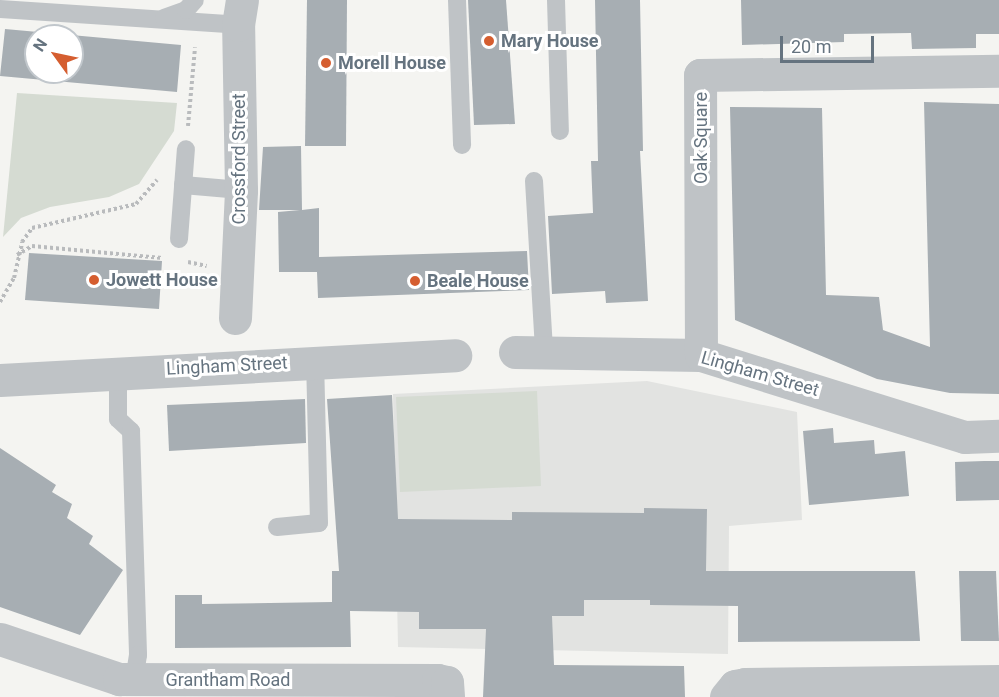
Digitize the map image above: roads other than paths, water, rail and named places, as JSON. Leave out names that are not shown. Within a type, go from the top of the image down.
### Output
[{"type":"street","name":"Crossford Street","points":[[234,365],[240,189],[240,12]]},
{"type":"street","name":"Oak Square","points":[[701,355],[700,75],[999,71]]},
{"type":"street","name":"Lingham Street","points":[[530,351],[701,355],[965,437],[999,436]]},
{"type":"street","name":"Lingham Street","points":[[0,380],[234,365],[455,355]]},
{"type":"street","name":"Grantham Road","points":[[0,639],[119,679],[136,688],[438,680],[447,682],[448,697]]},
{"type":"street","points":[[726,697],[735,686],[745,684],[999,681]]},
{"type":"lane","points":[[161,20],[186,10],[195,0]]},
{"type":"lane","points":[[457,0],[462,145]]},
{"type":"lane","points":[[556,0],[560,131]]},
{"type":"lane","points":[[0,9],[195,22],[240,12]]},
{"type":"lane","points":[[179,239],[186,149]]},
{"type":"lane","points":[[530,351],[534,181]]},
{"type":"lane","points":[[183,185],[240,189]]},
{"type":"lane","points":[[277,527],[319,523],[315,362]]},
{"type":"lane","points":[[117,373],[118,418],[131,431],[138,655],[136,688]]},
{"type":"place","name":"Mary House","points":[[489,41]]},
{"type":"place","name":"Morell House","points":[[326,63]]},
{"type":"place","name":"Jowett House","points":[[94,280]]},
{"type":"place","name":"Beale House","points":[[415,281]]}]
